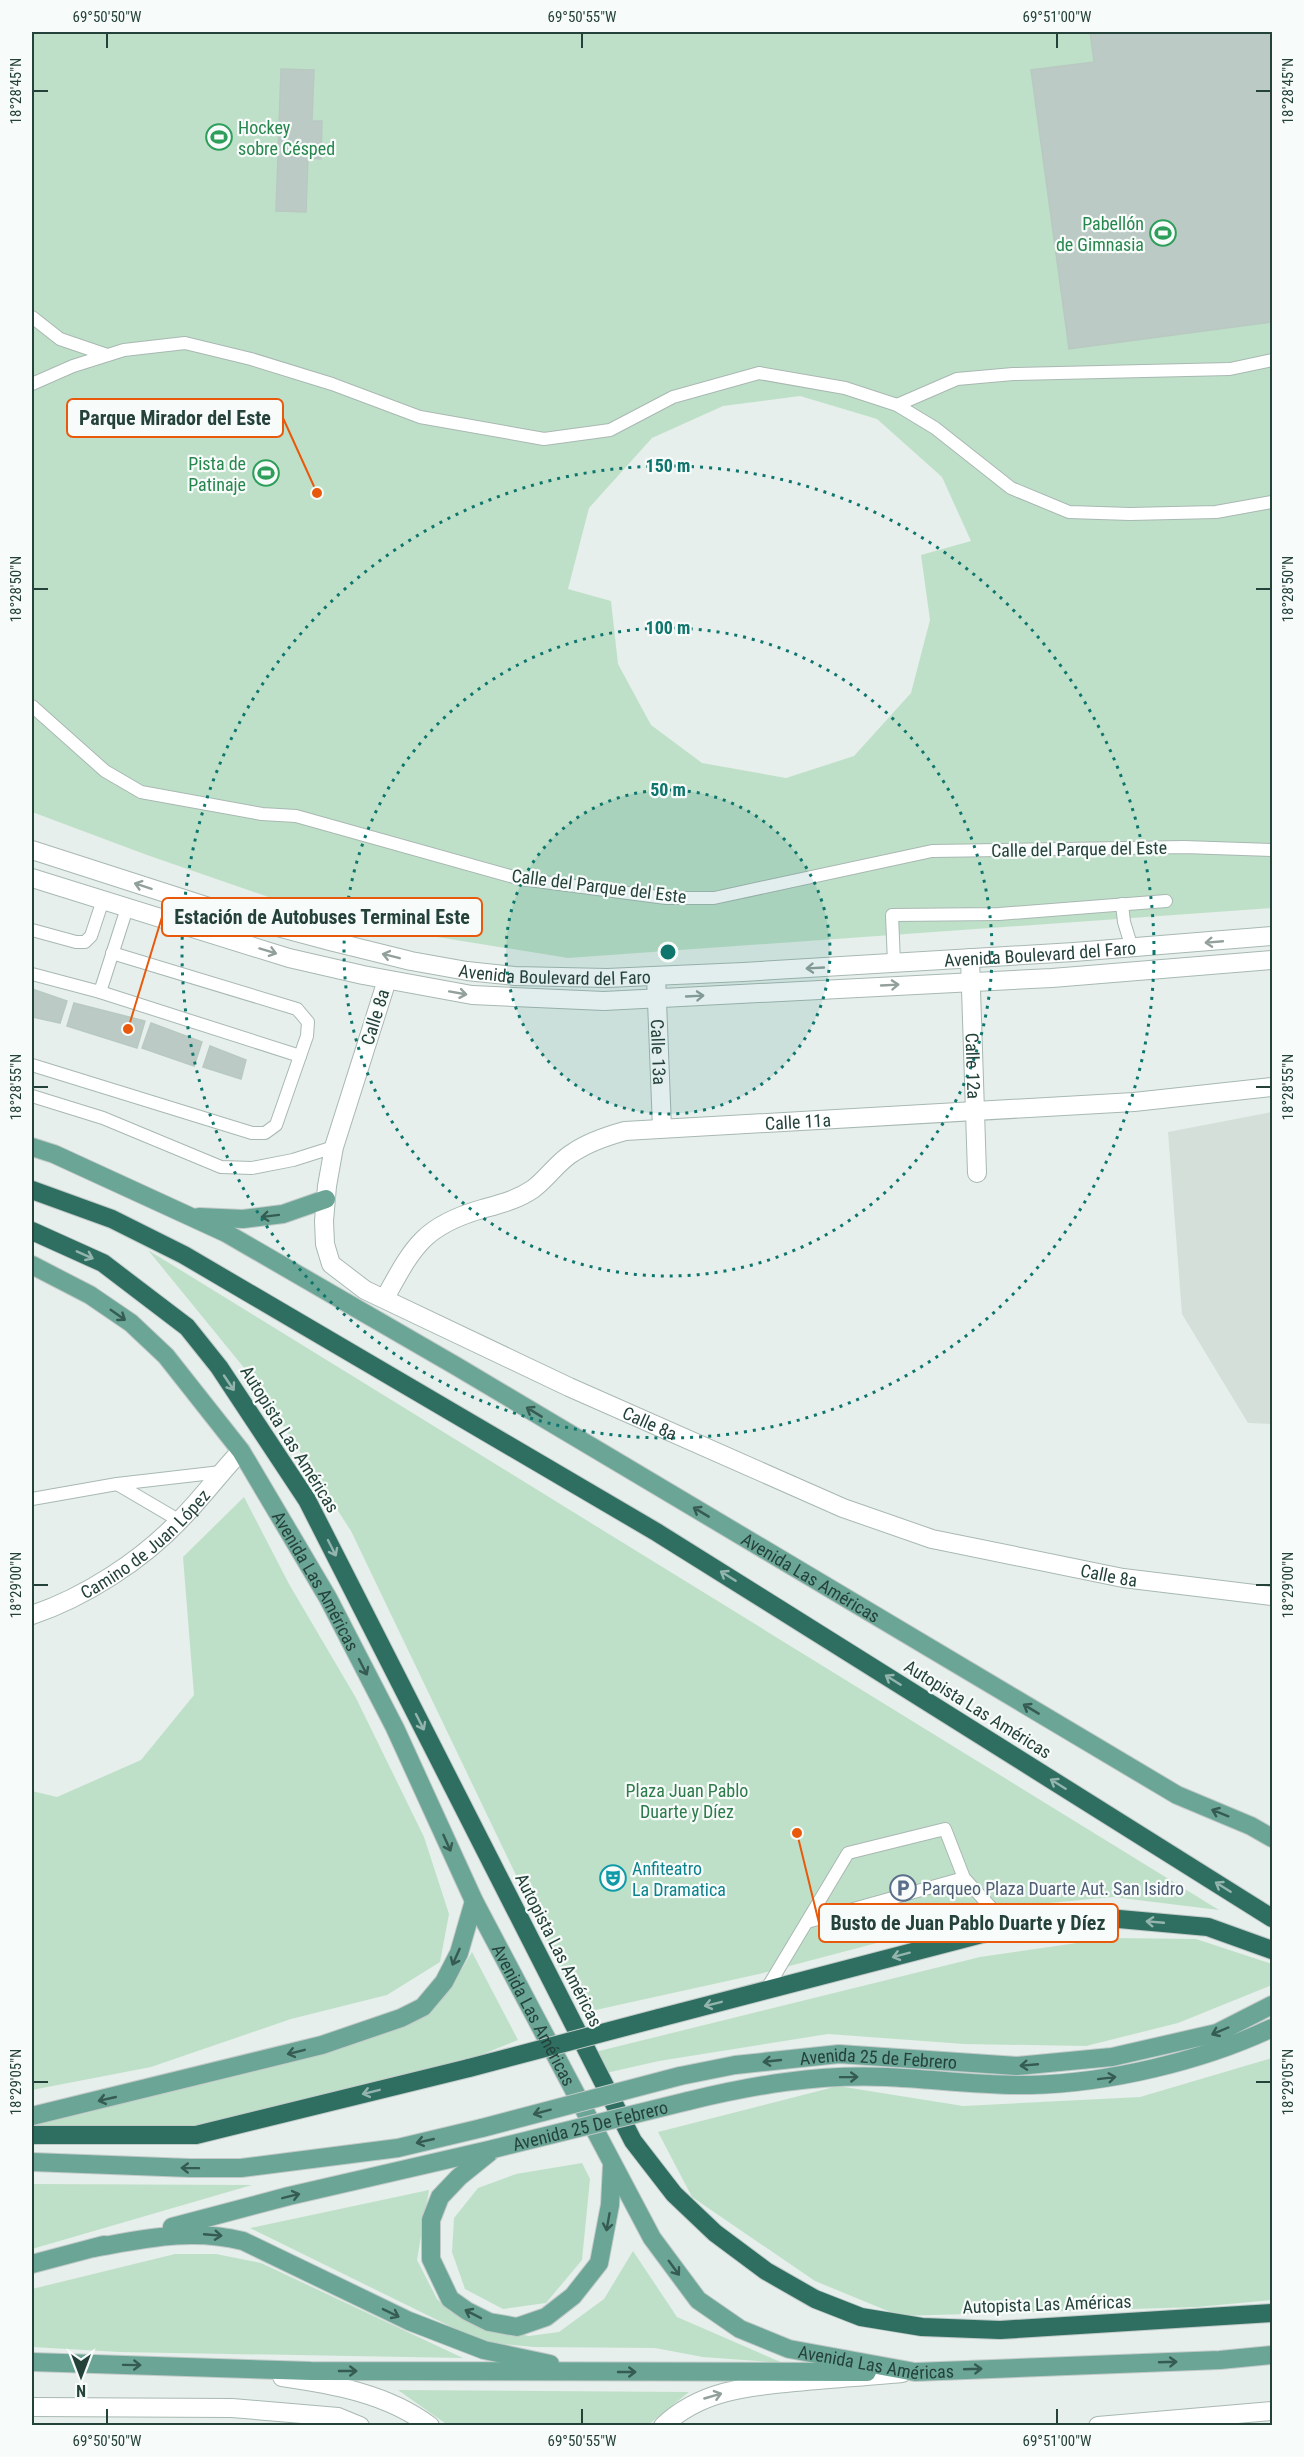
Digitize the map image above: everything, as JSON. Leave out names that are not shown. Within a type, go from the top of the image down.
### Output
[{"type":"highway","name":"Autopista Las Américas","points":[[32,1190],[112,1219],[184,1255],[648,1527],[1272,1918]]},
{"type":"highway","name":"Autopista Las Américas","points":[[32,1232],[103,1263],[187,1327],[219,1367],[307,1500],[633,2141],[674,2194],[715,2233],[766,2271],[815,2299],[861,2316],[922,2327],[1000,2330],[1272,2313]]},
{"type":"highway","points":[[32,2135],[196,2135],[469,2068],[1009,1927],[1119,1918],[1208,1927],[1272,1950]]},
{"type":"main road","name":"Avenida Las Américas","points":[[32,1146],[226,1233],[1177,1795],[1251,1826],[1272,1838]]},
{"type":"main road","points":[[190,1216],[243,1219],[283,1214],[326,1199]]},
{"type":"main road","name":"Avenida Las Américas","points":[[32,1265],[90,1295],[131,1323],[166,1356],[241,1451],[328,1598],[394,1728],[474,1901],[652,2238],[698,2300],[740,2329],[789,2349],[915,2372],[1220,2360],[1272,2355]]},
{"type":"main road","points":[[32,2116],[322,2045],[401,2018],[423,2007],[444,1982],[459,1953],[474,1901]]},
{"type":"main road","name":"Avenida 25 de Febrero","points":[[32,2162],[241,2168],[398,2148],[680,2076],[735,2065],[839,2054],[1017,2066],[1112,2057],[1217,2033],[1272,2004]]},
{"type":"main road","name":"Avenida 25 de Febrero","points":[[688,2101],[740,2088],[806,2078],[883,2077],[1030,2085],[1113,2078],[1239,2044],[1272,2028]]},
{"type":"main road","name":"Avenida 25 De Febrero","points":[[93,2248],[289,2196],[688,2101]]},
{"type":"main road","points":[[493,2149],[459,2177],[440,2198],[431,2220],[431,2259],[450,2299],[467,2312],[489,2322],[517,2327],[546,2317],[573,2296],[599,2263],[610,2205],[612,2163]]},
{"type":"main road","points":[[32,2264],[93,2248],[178,2234],[218,2235],[243,2241],[409,2321],[484,2350],[587,2372]]},
{"type":"main road","points":[[32,2362],[311,2371],[915,2372]]},
{"type":"street","name":"Avenida Boulevard del Faro","points":[[32,850],[237,916],[411,961],[515,976],[563,979],[656,976],[1132,948],[1272,936]]},
{"type":"street","name":"Avenida Boulevard del Faro","points":[[32,878],[289,958],[387,980],[472,995],[604,1001],[657,999],[1052,978],[1272,960]]},
{"type":"street","name":"Calle 12a","points":[[970,958],[977,1173]]},
{"type":"street","name":"Calle 13a","points":[[656,976],[662,1128]]},
{"type":"street","name":"Calle 8a","points":[[387,980],[334,1147],[326,1199],[325,1244],[331,1264],[365,1290],[569,1387],[832,1504],[932,1539],[1123,1578],[1272,1596]]},
{"type":"street","name":"Calle 11a","points":[[385,1298],[409,1254],[425,1236],[448,1221],[508,1202],[533,1189],[572,1152],[604,1137],[625,1131],[1134,1102],[1272,1087]]},
{"type":"street","points":[[319,1287],[331,1264]]},
{"type":"street","name":"Camino de Juan López","points":[[32,1615],[49,1609],[115,1575],[180,1521],[241,1451]]},
{"type":"street","points":[[209,2366],[333,2384],[375,2397],[430,2426]]},
{"type":"street","points":[[663,2426],[678,2412],[703,2398],[746,2386],[915,2372]]},
{"type":"street","points":[[32,2407],[232,2408],[338,2421],[360,2426]]},
{"type":"street","points":[[1098,2426],[1148,2424],[1272,2411]]},
{"type":"lane","points":[[32,317],[60,339],[107,355]]},
{"type":"lane","points":[[32,384],[73,366],[124,350],[185,342],[251,359],[420,417],[544,439],[610,430],[673,397],[759,373],[845,388],[897,405],[935,428],[1011,488],[1070,512],[1130,514],[1216,512],[1272,502]]},
{"type":"lane","points":[[897,405],[957,379],[1013,374],[1230,369],[1272,360]]},
{"type":"lane","name":"Calle del Parque del Este","points":[[32,706],[105,771],[141,792],[262,814],[296,816],[521,879],[666,898],[714,898],[932,851],[1184,847],[1272,850]]},
{"type":"lane","points":[[32,930],[76,942],[85,942],[91,936],[103,900]]},
{"type":"lane","points":[[894,963],[892,915],[999,914],[1166,901]]},
{"type":"lane","points":[[1122,904],[1132,948]]},
{"type":"lane","points":[[100,992],[127,908]]},
{"type":"lane","points":[[32,1065],[252,1133],[264,1133],[276,1125],[307,1036],[308,1022],[297,1009],[112,953]]},
{"type":"lane","points":[[32,974],[100,992],[300,1056]]},
{"type":"lane","points":[[32,1096],[103,1118],[221,1167],[252,1168],[293,1160],[334,1147]]},
{"type":"lane","points":[[32,1498],[117,1484],[221,1472]]},
{"type":"lane","points":[[117,1484],[180,1521]]},
{"type":"lane","points":[[766,1990],[848,1853],[945,1829],[964,1878],[1009,1927]]},
{"type":"lane","points":[[807,1922],[964,1878]]},
{"type":"shaded area","points":[[1272,1112],[1272,1424],[1248,1423],[1182,1314],[1168,1132]]},
{"type":"green space","points":[[32,32],[1272,32],[1272,908],[568,958],[338,921],[147,855],[32,812]],"holes":[[[800,396],[877,419],[942,477],[971,541],[921,555],[930,620],[911,693],[854,756],[786,778],[702,763],[651,725],[618,664],[611,601],[568,589],[589,508],[652,438],[723,406]]]},
{"type":"green space","name":"Plaza Juan Pablo Duarte y Díez","points":[[148,1250],[1219,1910],[1113,1897],[1017,1906],[759,1974],[582,2013],[351,1531],[254,1380]]},
{"type":"green space","points":[[244,1497],[289,1584],[356,1698],[424,1837],[449,1914],[440,1962],[387,1995],[291,2019],[151,2067],[32,2090],[32,1791],[57,1797],[141,1760],[194,1695],[183,1557]]},
{"type":"green space","points":[[1112,1938],[1196,1939],[1272,1964],[1272,1985],[1178,2023],[1086,2046],[964,2044],[828,2034],[659,2061],[606,2073],[595,2052],[980,1957]]},
{"type":"green space","points":[[472,1952],[518,2040],[468,2060],[188,2127],[32,2130],[32,2123],[82,2114],[386,2032],[424,2016],[448,1992]]},
{"type":"green space","points":[[1272,2058],[1272,2300],[1197,2307],[900,2316],[815,2281],[692,2197],[658,2132],[838,2086],[963,2106],[1140,2097]]},
{"type":"green space","points":[[582,2163],[590,2179],[582,2260],[546,2303],[503,2309],[465,2289],[452,2252],[454,2218],[478,2188],[516,2174]]},
{"type":"green space","points":[[32,2184],[252,2185],[32,2249]]},
{"type":"green space","points":[[429,2190],[417,2260],[437,2299],[451,2312],[480,2326],[529,2336],[559,2332],[604,2299],[633,2251],[677,2317],[783,2363],[703,2357],[655,2348],[534,2347],[482,2342],[250,2228]]},
{"type":"green space","points":[[175,2254],[216,2254],[261,2263],[463,2358],[120,2352],[32,2347],[32,2289]]},
{"type":"green space","points":[[398,2390],[689,2392],[648,2425],[449,2426]]},
{"type":"building","name":"Pabellón de Gimnasia","points":[[1090,32],[1272,32],[1272,322],[1069,349],[1031,70],[1094,62]]},
{"type":"building","points":[[281,69],[314,70],[312,121],[322,121],[321,159],[308,158],[306,212],[276,211]]},
{"type":"building","points":[[32,989],[67,1001],[60,1023],[32,1017]]},
{"type":"building","points":[[74,1003],[145,1021],[137,1048],[67,1026]]},
{"type":"building","points":[[151,1023],[202,1042],[194,1066],[142,1048]]},
{"type":"building","points":[[210,1046],[246,1060],[241,1079],[203,1067]]},
{"type":"place","name":"Hockey sobre Césped","points":[[219,137]]},
{"type":"place","name":"Pabellón de Gimnasia","points":[[1163,233]]},
{"type":"place","name":"Pista de Patinaje","points":[[266,473]]},
{"type":"place","name":"Parque Mirador del Este","points":[[317,493]]},
{"type":"place","name":"Estación de Autobuses Terminal Este","points":[[128,1029]]},
{"type":"place","name":"Busto de Juan Pablo Duarte y Díez","points":[[797,1833]]},
{"type":"place","name":"Anfiteatro La Dramatica","points":[[613,1878]]},
{"type":"place","name":"Parqueo Plaza Duarte Aut. San Isidro","points":[[903,1888]]}]
